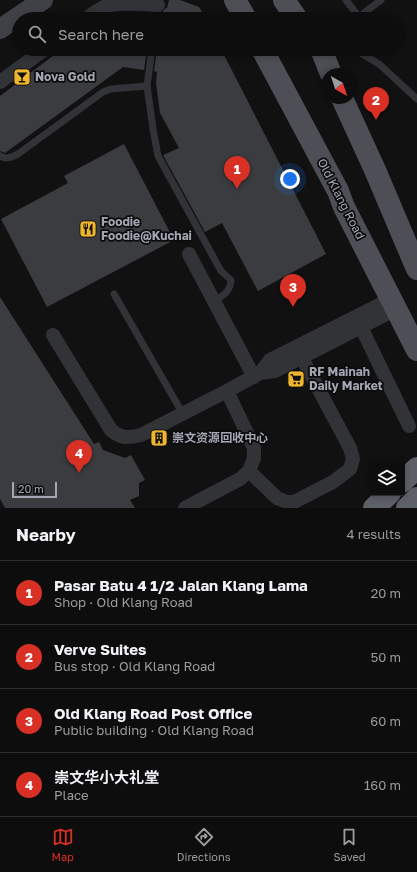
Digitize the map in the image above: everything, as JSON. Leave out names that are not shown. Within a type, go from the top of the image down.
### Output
[{"type":"highway","points":[[405,479],[417,468]]},
{"type":"highway","points":[[374,508],[387,496]]},
{"type":"highway","points":[[407,508],[417,498]]},
{"type":"main road","points":[[25,12],[43,0]]},
{"type":"main road","points":[[235,0],[242,12]]},
{"type":"main road","points":[[284,0],[292,12]]},
{"type":"main road","points":[[296,0],[302,12]]},
{"type":"main road","points":[[0,29],[12,21]]},
{"type":"main road","name":"Old Klang Road","points":[[266,56],[338,191],[344,206],[417,350]]},
{"type":"main road","points":[[345,104],[375,170],[417,269]]},
{"type":"street","points":[[95,12],[102,7],[110,5],[158,2]]},
{"type":"street","points":[[0,82],[35,56]]},
{"type":"street","points":[[189,254],[214,301],[257,375]]},
{"type":"street","points":[[53,335],[111,430],[118,436],[128,438],[141,435],[257,375],[270,360],[299,352],[361,327],[394,304]]},
{"type":"street","points":[[299,352],[394,304]]},
{"type":"street","points":[[361,327],[410,426]]},
{"type":"street","points":[[249,472],[277,498],[287,502],[294,502],[333,482],[350,469],[353,459],[350,448],[299,352]]},
{"type":"street","points":[[185,508],[240,479],[249,472],[254,458],[254,448],[227,391]]},
{"type":"lane","points":[[346,0],[353,12]]},
{"type":"lane","points":[[365,12],[381,0]]},
{"type":"lane","points":[[157,12],[158,2]]},
{"type":"lane","points":[[151,56],[147,86],[158,156],[221,270],[231,280],[228,291],[214,301]]},
{"type":"lane","points":[[365,56],[380,64],[417,99]]},
{"type":"lane","points":[[0,156],[3,158],[12,158],[103,92],[111,88],[147,86]]},
{"type":"lane","points":[[114,294],[183,414]]},
{"type":"building","points":[[169,0],[180,0],[199,7],[202,12],[162,12],[167,8]]},
{"type":"building","points":[[53,56],[146,56],[144,70],[123,67],[5,153],[0,151],[0,96]]},
{"type":"building","points":[[156,56],[225,56],[326,254],[258,291],[222,223],[205,232],[163,155],[179,148],[160,113],[156,83],[157,72],[154,71]]},
{"type":"building","name":"Foodie Foodie@Kuchai","points":[[124,144],[174,240],[47,307],[1,219],[68,183],[64,176]]},
{"type":"building","points":[[0,297],[94,444],[99,442],[103,450],[125,458],[131,455],[145,480],[139,483],[139,496],[130,500],[135,508],[5,508],[0,499]]},
{"type":"place","name":"Nova Gold","points":[[22,77]]},
{"type":"place","name":"Verve Suites","points":[[376,120]]},
{"type":"place","name":"Pasar Batu 4 1/2 Jalan Klang Lama","points":[[237,189]]},
{"type":"place","name":"Foodie Foodie@Kuchai","points":[[88,229]]},
{"type":"place","name":"Old Klang Road Post Office","points":[[293,307]]},
{"type":"place","name":"RF Mainah Daily Market","points":[[296,379]]},
{"type":"place","name":"崇文资源回收中心","points":[[159,438]]},
{"type":"place","name":"崇文华小大礼堂","points":[[79,473]]}]
